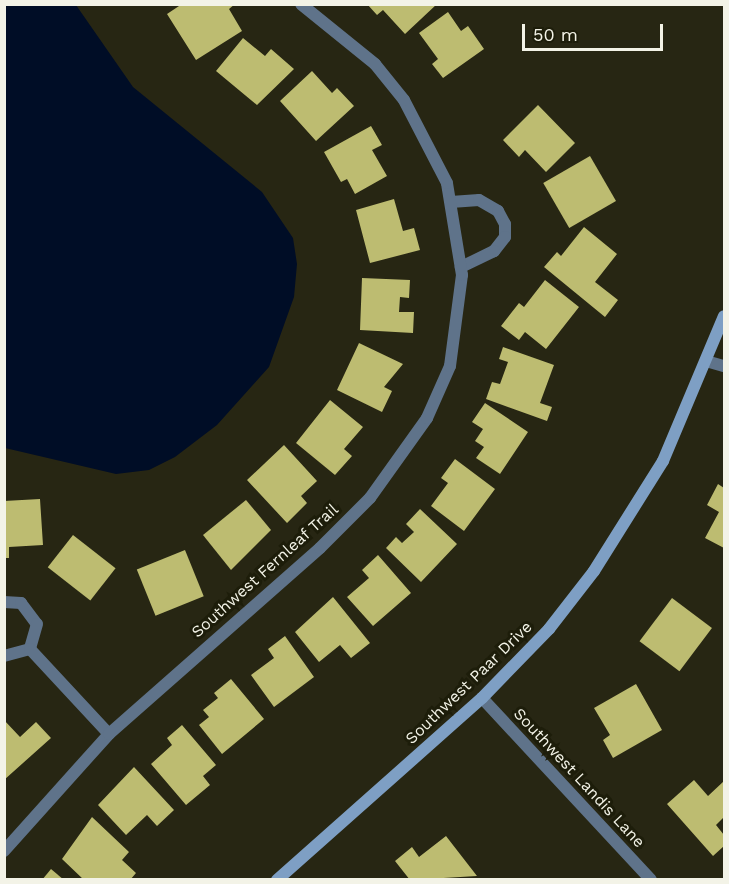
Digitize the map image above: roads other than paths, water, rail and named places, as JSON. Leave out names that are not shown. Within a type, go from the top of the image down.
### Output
[{"type":"street","name":"Southwest Fernleaf Trail","points":[[4,851],[109,734],[320,548],[370,498],[403,454],[426,418],[450,366],[461,267],[447,183],[404,100],[375,64],[301,4]]},
{"type":"street","points":[[451,202],[479,200],[498,211],[505,224],[505,237],[494,251],[461,267]]},
{"type":"street","name":"Southwest Paar Drive","points":[[277,879],[482,698],[549,629],[594,571],[663,461],[724,316]]},
{"type":"street","points":[[706,361],[724,366]]},
{"type":"street","points":[[4,602],[21,603],[32,611],[37,624],[30,649]]},
{"type":"street","points":[[30,649],[109,734]]},
{"type":"street","points":[[4,656],[30,649]]},
{"type":"street","name":"Southwest Landis Lane","points":[[482,698],[651,879]]},
{"type":"water","points":[[5,4],[76,5],[133,87],[262,192],[293,238],[297,264],[294,297],[269,367],[217,425],[175,457],[149,470],[116,474],[5,448]]}]
